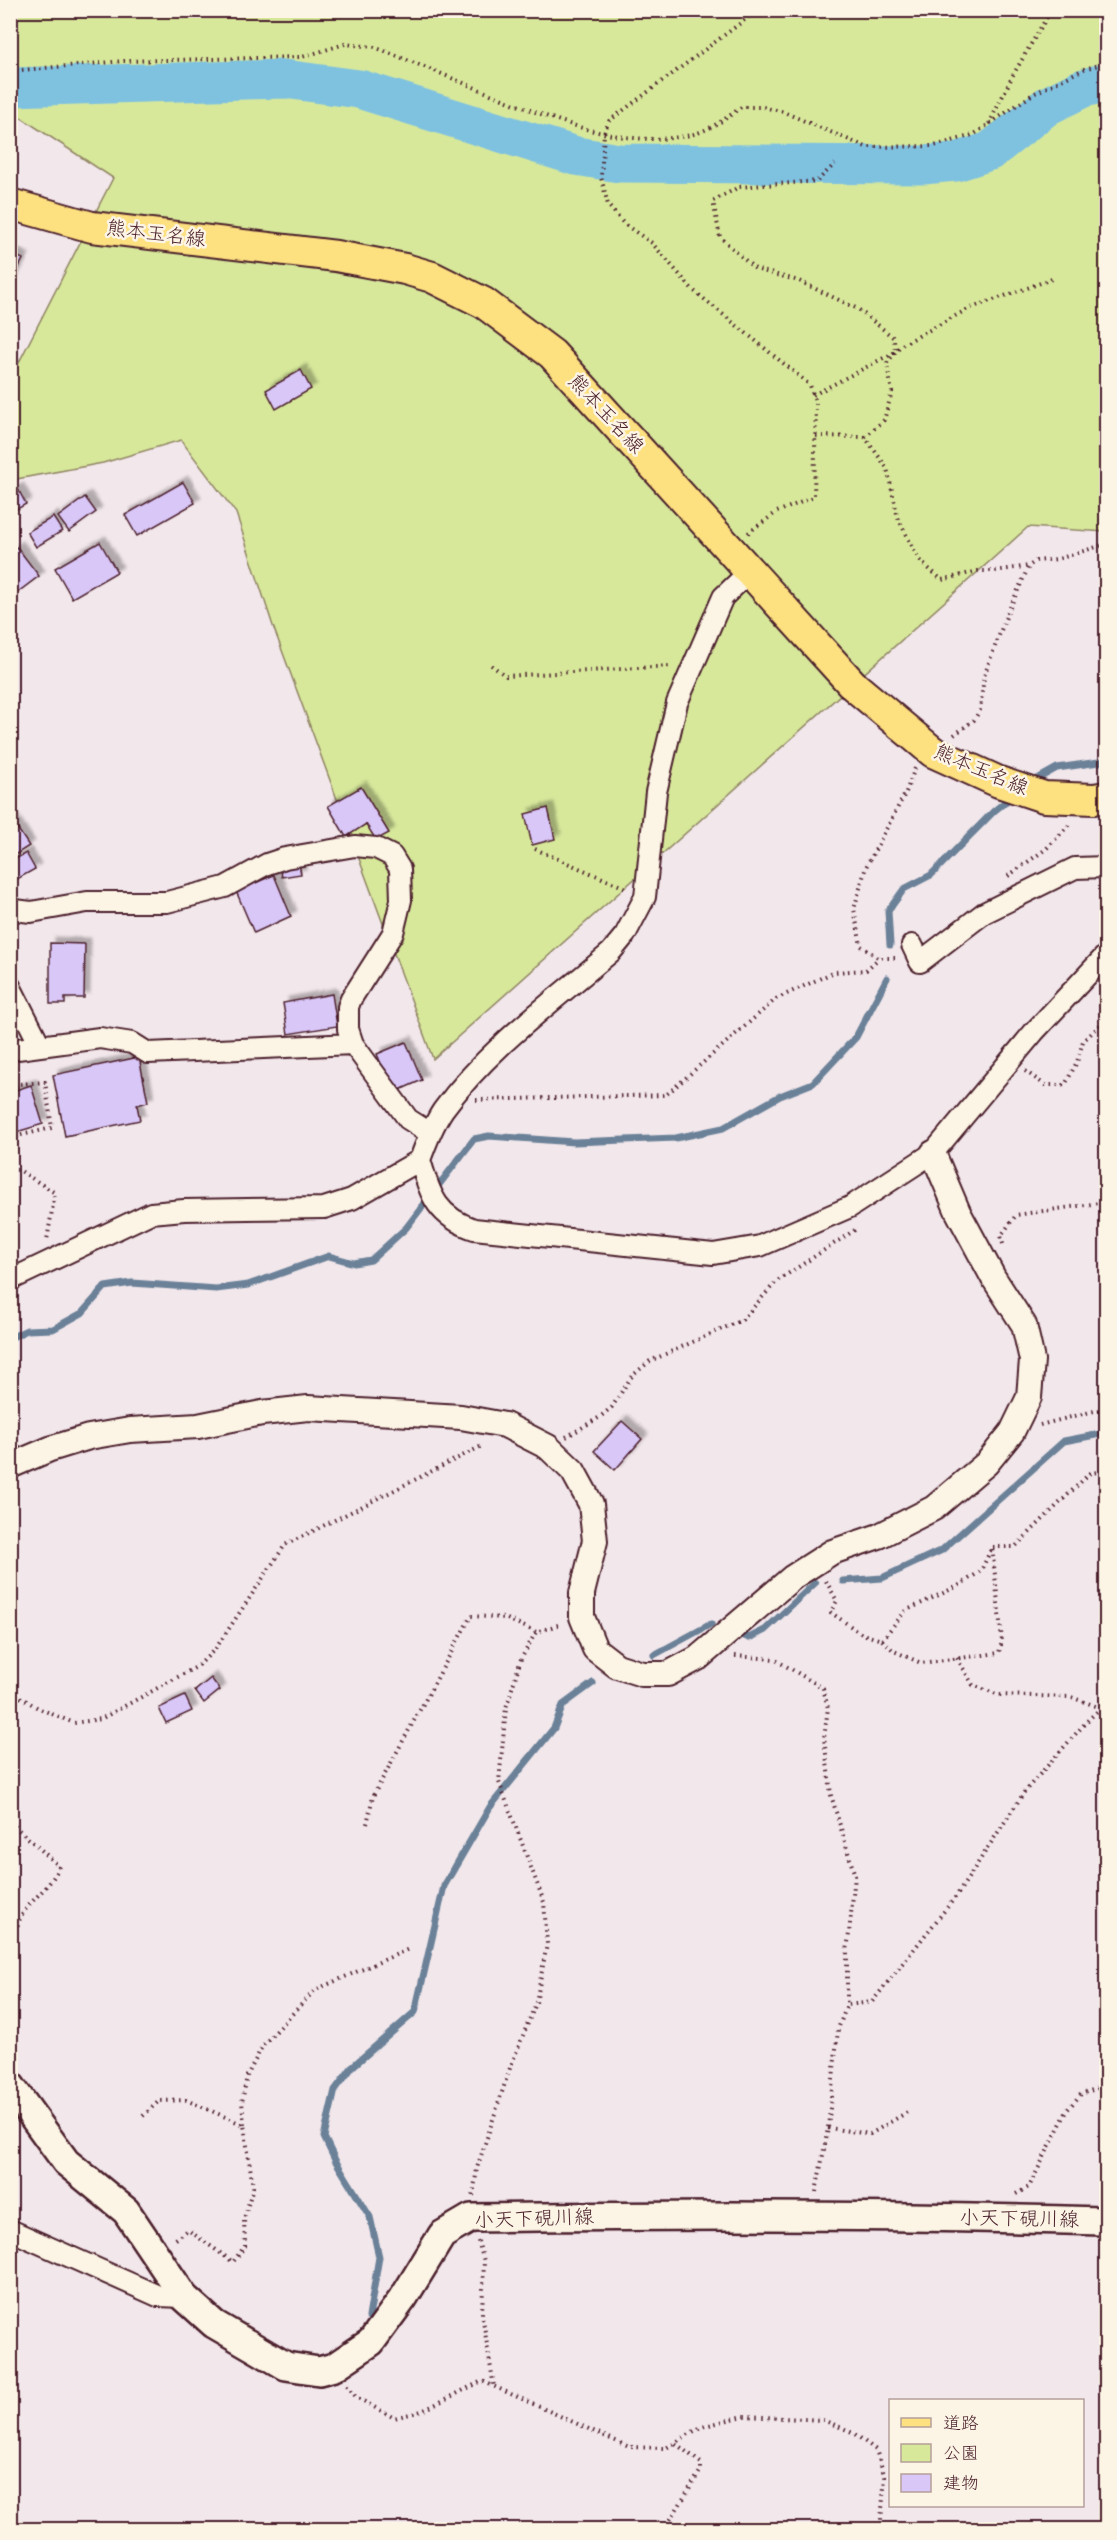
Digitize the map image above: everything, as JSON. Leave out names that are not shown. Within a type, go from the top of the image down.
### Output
[{"type":"main road","name":"熊本玉名線","points":[[10,204],[92,227],[336,256],[432,277],[484,303],[552,354],[854,686],[928,749],[999,782],[1044,797],[1101,798]]},
{"type":"main road","points":[[10,2085],[66,2162],[126,2211],[184,2297],[214,2324],[286,2366],[319,2371],[334,2367]]},
{"type":"main road","name":"小天下硯川線","points":[[334,2367],[371,2342],[404,2297],[442,2235],[471,2218],[959,2217],[1107,2223]]},
{"type":"street","points":[[749,572],[723,597],[677,703],[656,792],[645,897],[625,934],[611,952],[490,1056],[443,1110],[430,1133],[420,1160],[431,1194],[453,1222],[474,1229],[713,1254],[760,1246],[850,1207],[933,1153],[1010,1060],[1107,955]]},
{"type":"street","points":[[12,912],[31,912],[87,902],[167,902],[225,887],[267,864],[285,858],[355,846],[376,848],[392,856],[400,869],[401,900],[393,933],[348,1007],[348,1029],[352,1044],[408,1119],[430,1133]]},
{"type":"street","points":[[912,945],[920,962],[984,913],[1075,868],[1107,867]]},
{"type":"street","points":[[10,986],[40,1045]]},
{"type":"street","points":[[10,1050],[100,1038],[132,1043],[148,1053],[352,1044]]},
{"type":"street","points":[[10,1466],[50,1449],[88,1437],[130,1430],[198,1426],[262,1413],[309,1408],[461,1417],[505,1425],[548,1447],[573,1471],[591,1504],[595,1541],[582,1593],[582,1617],[595,1649],[617,1666],[642,1674],[668,1674],[704,1654],[793,1577],[814,1562],[832,1552],[879,1536],[934,1508],[987,1463],[1012,1432],[1029,1397],[1032,1360],[1024,1325],[993,1277],[963,1221],[933,1153]]},
{"type":"street","points":[[10,1280],[151,1213],[184,1210],[324,1208],[352,1199],[420,1160]]},
{"type":"street","points":[[10,2230],[158,2296],[184,2297]]},
{"type":"path","points":[[728,546],[777,513],[814,497],[816,404],[810,385],[693,290],[652,243],[624,224],[608,205],[601,177],[604,133],[609,122],[758,10]]},
{"type":"path","points":[[989,124],[1013,75],[1051,10]]},
{"type":"path","points":[[10,71],[124,61],[302,57],[345,44],[374,47],[533,111],[604,133],[638,139],[686,136],[724,121],[741,107],[763,107],[781,111],[866,147],[934,146],[973,135],[1033,94],[1084,69],[1107,63]]},
{"type":"path","points":[[835,164],[817,182],[739,187],[713,201],[720,237],[755,269],[799,281],[858,309],[894,338],[895,352]]},
{"type":"path","points":[[816,436],[865,437],[884,420],[892,392],[887,363],[900,346],[968,309],[1052,279]]},
{"type":"path","points":[[813,395],[895,352]]},
{"type":"path","points":[[865,437],[887,468],[898,518],[919,560],[942,580],[978,571],[995,571],[1029,566],[1036,561],[1058,560],[1107,544]]},
{"type":"path","points":[[912,945],[896,958],[879,958],[861,946],[854,909],[866,867],[928,749],[974,720],[980,710],[984,676],[1007,614],[1029,566]]},
{"type":"path","points":[[491,665],[506,676],[693,665]]},
{"type":"path","points":[[1008,876],[1046,849],[1101,798]]},
{"type":"path","points":[[536,849],[645,897]]},
{"type":"path","points":[[443,1110],[468,1100],[666,1095],[776,999],[834,972],[866,970],[879,958]]},
{"type":"path","points":[[1010,1060],[1045,1086],[1065,1084],[1077,1062],[1083,1041],[1107,1020]]},
{"type":"path","points":[[10,1161],[17,1136],[52,1128],[45,1082],[19,1084]]},
{"type":"path","points":[[10,1170],[19,1170],[55,1193],[45,1251],[50,1261]]},
{"type":"path","points":[[1003,1246],[1000,1236],[1016,1215],[1107,1202]]},
{"type":"path","points":[[548,1447],[600,1417],[612,1407],[632,1376],[650,1361],[742,1320],[777,1281],[862,1225]]},
{"type":"path","points":[[1012,1432],[1107,1408]]},
{"type":"path","points":[[10,1691],[40,1709],[74,1724],[101,1719],[111,1714],[198,1666],[216,1648],[285,1545],[498,1437],[505,1425]]},
{"type":"path","points":[[992,1547],[1015,1547],[1090,1473],[1107,1471]]},
{"type":"path","points":[[882,1640],[905,1611],[958,1586],[981,1571],[992,1547]]},
{"type":"path","points":[[814,1562],[837,1601],[830,1611],[862,1634],[882,1640],[894,1651],[921,1663],[999,1653],[1002,1641],[992,1547]]},
{"type":"path","points":[[367,1824],[373,1796],[471,1616],[505,1618],[536,1632],[582,1617]]},
{"type":"path","points":[[494,2387],[482,2314],[484,2261],[471,2218],[477,2168],[510,2068],[536,2003],[547,1944],[544,1902],[499,1782],[506,1708],[521,1659],[536,1632]]},
{"type":"path","points":[[704,1654],[774,1659],[823,1688],[828,1708],[824,1738],[831,1795],[855,1876],[847,1952],[847,2005],[838,2029],[828,2128],[812,2216]]},
{"type":"path","points":[[957,1658],[973,1685],[999,1695],[1071,1697],[1101,1708]]},
{"type":"path","points":[[847,2005],[872,2002],[957,1895],[1025,1791],[1107,1703]]},
{"type":"path","points":[[10,1822],[59,1866],[56,1875],[43,1892],[18,1917],[17,1928]]},
{"type":"path","points":[[10,1910],[18,1917]]},
{"type":"path","points":[[155,2254],[188,2230],[233,2262],[245,2246],[244,2219],[253,2187],[242,2102],[247,2076],[263,2045],[315,1990],[411,1948]]},
{"type":"path","points":[[1014,2195],[1029,2187],[1068,2109],[1081,2094],[1107,2085]]},
{"type":"path","points":[[143,2116],[159,2100],[186,2100],[244,2125]]},
{"type":"path","points":[[828,2128],[870,2133],[911,2110]]},
{"type":"path","points":[[334,2367],[356,2397],[394,2418],[422,2411],[482,2381],[629,2447],[666,2448],[701,2427],[744,2416],[823,2420],[852,2432],[876,2450],[885,2477],[880,2529]]},
{"type":"path","points":[[664,2529],[701,2470],[701,2463],[675,2443]]},
{"type":"green space","points":[[11,11],[1106,11],[1106,532],[1028,527],[433,1059],[273,626],[236,513],[181,440],[103,463],[11,480],[11,378],[113,178],[11,111]]},
{"type":"building","points":[[10,253],[23,259],[10,285]]},
{"type":"building","points":[[301,370],[311,389],[276,409],[266,390]]},
{"type":"building","points":[[183,482],[195,503],[137,536],[125,515]]},
{"type":"building","points":[[18,489],[26,504],[10,513],[10,493]]},
{"type":"building","points":[[85,497],[96,512],[69,532],[58,517]]},
{"type":"building","points":[[53,517],[62,531],[36,547],[27,532]]},
{"type":"building","points":[[100,542],[117,572],[72,598],[55,568]]},
{"type":"building","points":[[17,547],[39,576],[10,598],[10,553]]},
{"type":"building","points":[[361,787],[389,833],[376,840],[366,824],[346,837],[328,806]]},
{"type":"building","points":[[548,808],[555,839],[532,845],[525,814]]},
{"type":"building","points":[[10,817],[29,846],[10,858]]},
{"type":"building","points":[[26,853],[35,869],[10,883],[10,862]]},
{"type":"building","points":[[299,863],[301,874],[282,877],[280,867]]},
{"type":"building","points":[[274,875],[291,916],[254,933],[236,891]]},
{"type":"building","points":[[50,943],[85,944],[84,998],[65,998],[65,1004],[50,1004]]},
{"type":"building","points":[[332,994],[337,1026],[288,1034],[283,1003]]},
{"type":"building","points":[[406,1042],[422,1080],[393,1093],[377,1054]]},
{"type":"building","points":[[139,1057],[148,1102],[137,1105],[140,1120],[65,1136],[53,1075]]},
{"type":"building","points":[[31,1085],[43,1124],[10,1134],[10,1092]]},
{"type":"building","points":[[622,1421],[642,1439],[615,1470],[594,1451]]},
{"type":"building","points":[[211,1678],[220,1690],[204,1703],[195,1691]]},
{"type":"building","points":[[185,1696],[192,1711],[166,1723],[159,1708]]},
{"type":"waterway","points":[[10,87],[284,79],[359,89],[576,156],[619,163],[923,165],[956,162],[990,151],[1047,106],[1081,89],[1106,82]]},
{"type":"waterway","points":[[1030,783],[1057,768],[1106,761]]},
{"type":"waterway","points":[[890,945],[888,911],[904,889],[931,875],[994,811],[1014,795]]},
{"type":"waterway","points":[[10,1338],[27,1330],[53,1329],[82,1313],[105,1287],[132,1283],[216,1289],[248,1285],[329,1256],[354,1263],[371,1260],[406,1228],[474,1139],[489,1136],[574,1142],[676,1138],[723,1128],[780,1096],[813,1083],[856,1037],[887,978]]},
{"type":"waterway","points":[[843,1581],[882,1578],[942,1550],[1064,1441],[1106,1433]]},
{"type":"waterway","points":[[742,1635],[749,1638],[765,1630],[815,1583]]},
{"type":"waterway","points":[[654,1655],[711,1624]]},
{"type":"waterway","points":[[369,2317],[379,2257],[370,2217],[335,2160],[324,2137],[335,2090],[353,2066],[415,2012],[444,1886],[490,1807],[554,1728],[563,1705],[593,1683]]}]
